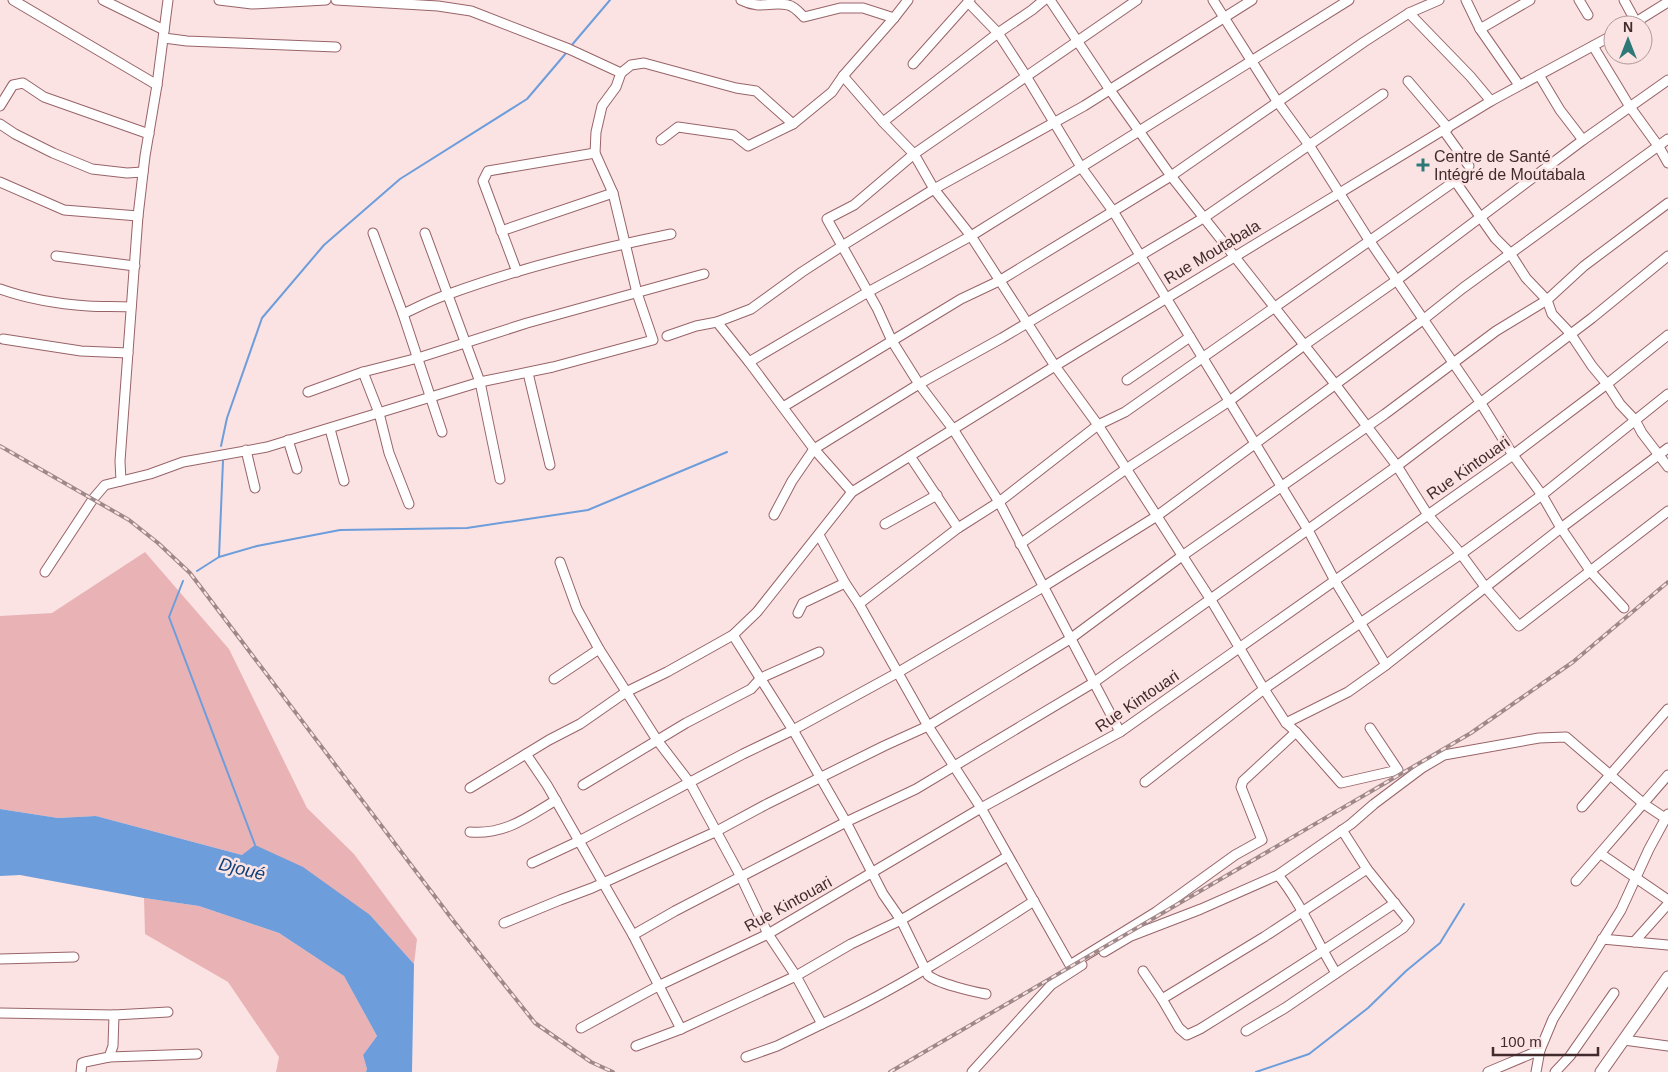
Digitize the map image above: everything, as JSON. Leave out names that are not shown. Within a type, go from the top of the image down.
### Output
[{"type":"street","points":[[13,0],[157,85]]},
{"type":"street","points":[[103,0],[164,34],[187,41],[336,47]]},
{"type":"street","points":[[121,481],[120,461],[138,216],[168,0]]},
{"type":"street","points":[[219,0],[252,4],[326,0]]},
{"type":"street","points":[[336,0],[438,6],[471,11],[569,48],[621,72]]},
{"type":"street","points":[[741,0],[760,6],[788,5],[804,16],[840,8],[863,8],[894,18]]},
{"type":"street","points":[[661,140],[678,127],[734,135],[748,146],[793,124],[832,92],[843,76],[908,0]]},
{"type":"street","points":[[882,122],[1044,0]]},
{"type":"street","points":[[1050,0],[1110,90],[1171,176],[1335,384],[1397,466],[1428,515],[1519,626],[1668,511]]},
{"type":"street","points":[[1120,732],[1042,587],[999,502],[954,429],[919,384],[892,341],[868,292],[827,220],[854,204],[914,154],[1137,0]]},
{"type":"street","points":[[1213,0],[1369,240],[1480,402],[1513,455],[1542,495],[1561,528],[1591,572],[1624,608]]},
{"type":"street","points":[[667,336],[696,326],[717,322],[751,309],[802,272],[934,189],[1055,123],[1252,0]]},
{"type":"street","points":[[749,362],[868,292],[971,236],[1349,0]]},
{"type":"street","points":[[783,407],[961,299],[999,281],[1171,176],[1277,101],[1409,13],[1439,0]]},
{"type":"street","points":[[1466,0],[1480,29],[1519,85]]},
{"type":"street","points":[[1480,29],[1530,0]]},
{"type":"street","points":[[1579,0],[1588,14]]},
{"type":"street","points":[[1624,0],[1630,15]]},
{"type":"street","points":[[913,64],[969,1],[998,33],[1081,167],[1113,211],[1190,336],[1228,402],[1308,530],[1335,581],[1386,665]]},
{"type":"street","points":[[1649,15],[1667,5]]},
{"type":"street","points":[[1409,13],[1470,76],[1491,101]]},
{"type":"street","name":"Rue Moutabala","points":[[852,492],[1166,298],[1491,101],[1603,40]]},
{"type":"street","points":[[1593,46],[1630,107],[1659,146],[1668,163]]},
{"type":"street","points":[[44,572],[93,498],[105,485],[150,474],[182,462],[267,447],[480,382],[528,373],[653,340],[637,293],[612,193],[595,153],[599,113],[616,87],[621,72],[631,65],[644,62],[736,88],[749,88],[764,97],[793,124]]},
{"type":"street","points":[[1539,75],[1560,110],[1583,140]]},
{"type":"street","points":[[843,76],[882,122],[914,154],[934,189],[971,236],[1055,366],[1098,425],[1157,516],[1286,723],[1341,783],[1398,770],[1370,728]]},
{"type":"street","points":[[1020,544],[1126,469],[1228,402],[1397,280],[1583,140],[1668,80]]},
{"type":"street","points":[[1408,81],[1446,129],[1469,166]]},
{"type":"street","points":[[0,105],[13,85],[23,83],[44,98],[149,134]]},
{"type":"street","points":[[774,515],[792,481],[814,449],[919,384],[1002,338],[1205,217],[1382,94]]},
{"type":"street","points":[[0,124],[14,134],[92,169],[127,173],[143,172]]},
{"type":"street","points":[[532,863],[580,841],[743,754],[794,730],[897,673],[1157,516],[1668,139]]},
{"type":"street","points":[[517,272],[483,181],[488,171],[595,153]]},
{"type":"street","points":[[859,604],[958,528],[999,502],[1098,425],[1125,412],[1455,181],[1526,278],[1547,300],[1552,314],[1570,333],[1620,404],[1636,420],[1642,433],[1668,467]]},
{"type":"street","points":[[0,182],[64,210],[138,216]]},
{"type":"street","points":[[501,231],[612,193]]},
{"type":"street","points":[[504,923],[603,883],[715,832],[884,746],[928,726],[1070,639],[1182,556],[1367,427],[1496,331],[1547,300],[1584,266],[1668,203]]},
{"type":"street","points":[[373,233],[403,314],[442,432]]},
{"type":"street","points":[[425,233],[480,382],[500,479]]},
{"type":"street","points":[[403,314],[448,294],[517,272],[671,234]]},
{"type":"street","points":[[56,256],[135,266]]},
{"type":"street","points":[[633,935],[846,822],[916,789],[1093,683],[1397,466],[1592,318],[1668,256]]},
{"type":"street","points":[[308,392],[362,372],[418,358],[586,306],[704,274]]},
{"type":"street","points":[[0,288],[22,296],[44,300],[88,306],[131,307]]},
{"type":"street","points":[[470,788],[580,724],[626,692],[667,672],[733,635],[757,612],[852,492],[814,449],[717,322]]},
{"type":"street","name":"Rue Kintouari","points":[[582,1028],[658,986],[768,934],[981,808],[1120,732],[1513,455],[1668,335]]},
{"type":"street","points":[[1127,380],[1190,336]]},
{"type":"street","points":[[3,339],[82,351],[128,353]]},
{"type":"street","points":[[362,372],[379,413],[389,453],[409,504]]},
{"type":"street","points":[[528,373],[550,465]]},
{"type":"street","points":[[1145,782],[1264,689],[1461,554],[1542,495],[1668,394]]},
{"type":"street","points":[[330,429],[344,482]]},
{"type":"street","points":[[288,440],[297,469]]},
{"type":"street","points":[[1286,723],[1348,692],[1386,665],[1561,528],[1668,448]]},
{"type":"street","points":[[246,450],[255,488]]},
{"type":"street","points":[[910,456],[958,528]]},
{"type":"street","points":[[885,524],[937,495]]},
{"type":"street","points":[[819,535],[928,726],[981,808],[1070,965],[1156,912],[1236,855],[1262,840],[1241,787],[1243,781],[1296,732]]},
{"type":"street","points":[[560,562],[577,609],[599,649],[657,740],[690,783],[768,934],[796,976],[822,1024]]},
{"type":"street","points":[[798,613],[803,603],[845,583]]},
{"type":"street","points":[[733,635],[794,730],[932,978],[970,991],[986,994]]},
{"type":"street","points":[[554,679],[599,649]]},
{"type":"street","points":[[583,785],[686,723],[751,689],[761,678],[820,652]]},
{"type":"street","points":[[1582,807],[1668,709]]},
{"type":"street","points":[[972,1072],[1051,985],[1066,974],[1131,936],[1201,909],[1278,874],[1342,830],[1422,768],[1444,755],[1540,738],[1566,737],[1609,776],[1644,804],[1667,816],[1621,910],[1554,1019],[1540,1050],[1536,1072]]},
{"type":"street","points":[[526,754],[556,800],[633,935],[681,1029]]},
{"type":"street","points":[[1576,881],[1668,775]]},
{"type":"street","points":[[470,832],[480,833],[502,830],[516,824],[556,800]]},
{"type":"street","points":[[1246,1031],[1403,928],[1409,921],[1396,902],[1367,869],[1342,830]]},
{"type":"street","points":[[1601,854],[1668,900]]},
{"type":"street","points":[[636,1046],[681,1029],[796,976],[851,944],[901,920],[1008,856]]},
{"type":"street","points":[[1162,999],[1264,937],[1367,869]]},
{"type":"street","points":[[1278,874],[1336,973]]},
{"type":"street","points":[[746,1058],[777,1046],[858,1007],[962,947],[1034,901]]},
{"type":"street","points":[[1143,971],[1162,999],[1178,1028],[1187,1034],[1200,1029],[1290,973],[1396,902]]},
{"type":"street","points":[[1634,942],[1668,904]]},
{"type":"street","points":[[1602,939],[1668,945]]},
{"type":"street","points":[[0,959],[74,957]]},
{"type":"street","points":[[1601,1072],[1663,991],[1668,977]]},
{"type":"street","points":[[1556,1072],[1570,1056],[1614,993]]},
{"type":"street","points":[[0,1013],[114,1015],[168,1012]]},
{"type":"street","points":[[109,1057],[112,1046],[114,1015]]},
{"type":"street","points":[[1624,1040],[1668,1046]]},
{"type":"street","points":[[1488,1072],[1540,1050]]},
{"type":"street","points":[[82,1072],[82,1063],[109,1057],[197,1054]]},
{"type":"shaded area","points":[[145,552],[229,649],[307,808],[354,854],[417,939],[414,964],[370,915],[242,855],[96,816],[58,818],[0,809],[0,616],[52,613]]},
{"type":"shaded area","points":[[144,898],[199,906],[279,933],[344,976],[377,1036],[363,1055],[367,1069],[366,1072],[276,1072],[279,1057],[228,982],[145,934]]},
{"type":"water","name":"Djoué","points":[[0,809],[58,818],[96,816],[242,855],[255,845],[303,867],[370,915],[414,964],[412,1072],[366,1072],[367,1069],[363,1055],[377,1036],[344,976],[279,933],[199,906],[144,898],[20,875],[0,876]]},
{"type":"waterway","points":[[571,46],[610,0]]},
{"type":"waterway","points":[[221,446],[227,418],[262,318],[324,245],[400,179],[527,99],[567,52]]},
{"type":"waterway","points":[[219,557],[257,546],[340,530],[467,528],[588,510],[727,452]]},
{"type":"waterway","points":[[197,571],[219,557],[223,461]]},
{"type":"waterway","points":[[183,581],[169,617],[255,845]]},
{"type":"waterway","points":[[1256,1072],[1309,1054],[1368,1008],[1406,971],[1440,943],[1464,904]]},
{"type":"railway","points":[[0,446],[129,520],[158,543],[190,573],[452,919],[535,1023],[591,1062],[613,1072]]},
{"type":"railway","points":[[890,1072],[1471,733],[1573,662],[1668,582]]},
{"type":"place","name":"Centre de Santé Intégré de Moutabala","points":[[1423,165]]}]
